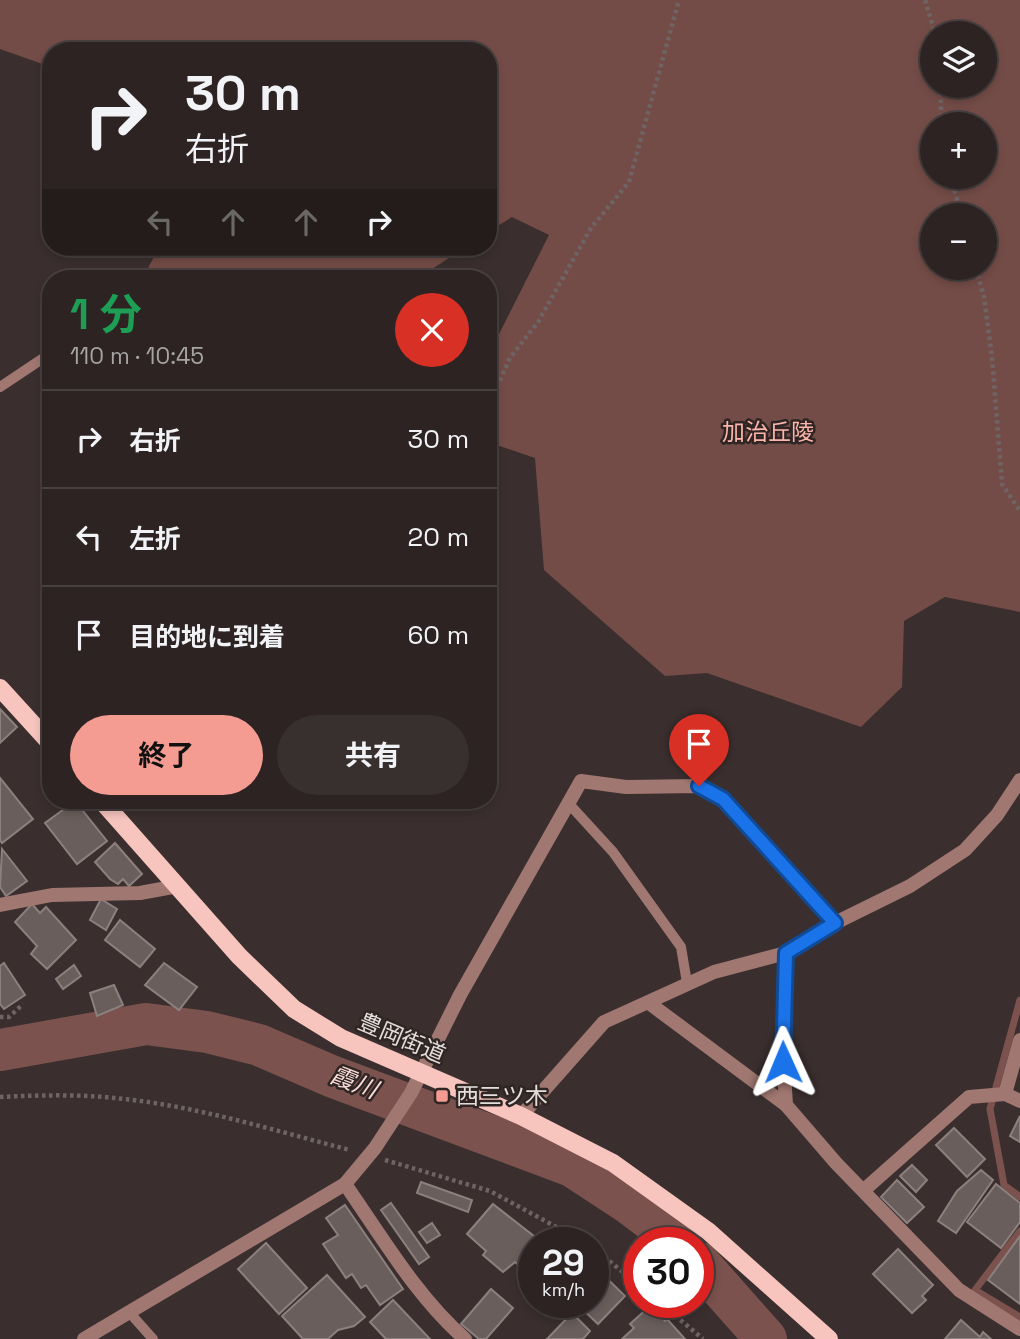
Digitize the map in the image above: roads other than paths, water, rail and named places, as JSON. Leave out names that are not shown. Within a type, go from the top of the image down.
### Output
[{"type":"main road","points":[[0,688],[42,734]]},
{"type":"main road","name":"豊岡街道","points":[[109,809],[239,956],[295,1009],[341,1038],[521,1116],[613,1163],[708,1231],[829,1339]]},
{"type":"street","points":[[521,1116],[604,1021],[714,972],[786,953],[835,923],[910,886],[965,850],[997,815],[1020,780]]},
{"type":"street","points":[[84,1339],[345,1184],[411,1093],[419,1071],[581,781],[626,787],[699,786],[723,799],[835,923]]},
{"type":"street","points":[[0,905],[52,895],[140,893],[178,886]]},
{"type":"street","points":[[786,953],[782,1041],[786,1105]]},
{"type":"street","points":[[649,1003],[786,1105],[836,1163],[959,1290],[1019,1327]]},
{"type":"street","points":[[1005,1094],[1020,1040]]},
{"type":"street","points":[[863,1190],[970,1097],[1005,1094],[1020,1101]]},
{"type":"street","points":[[345,1184],[418,1288],[446,1322],[465,1339]]},
{"type":"lane","points":[[0,387],[42,359]]},
{"type":"lane","points":[[570,804],[613,852],[681,947],[687,983]]},
{"type":"lane","points":[[129,1312],[153,1339]]},
{"type":"waterway","points":[[1020,1000],[990,1109],[1004,1185],[1020,1197]]},
{"type":"waterway","name":"霞川","points":[[0,1050],[146,1024],[207,1032],[259,1045],[331,1076],[572,1166],[660,1227]]},
{"type":"waterway","points":[[1020,1231],[975,1290],[1020,1317]]},
{"type":"waterway","name":"霞川","points":[[714,1280],[766,1339]]},
{"type":"place","name":"西三ツ木","points":[[442,1096]]},
{"type":"park label","name":"加治丘陵","points":[[768,432]]}]
